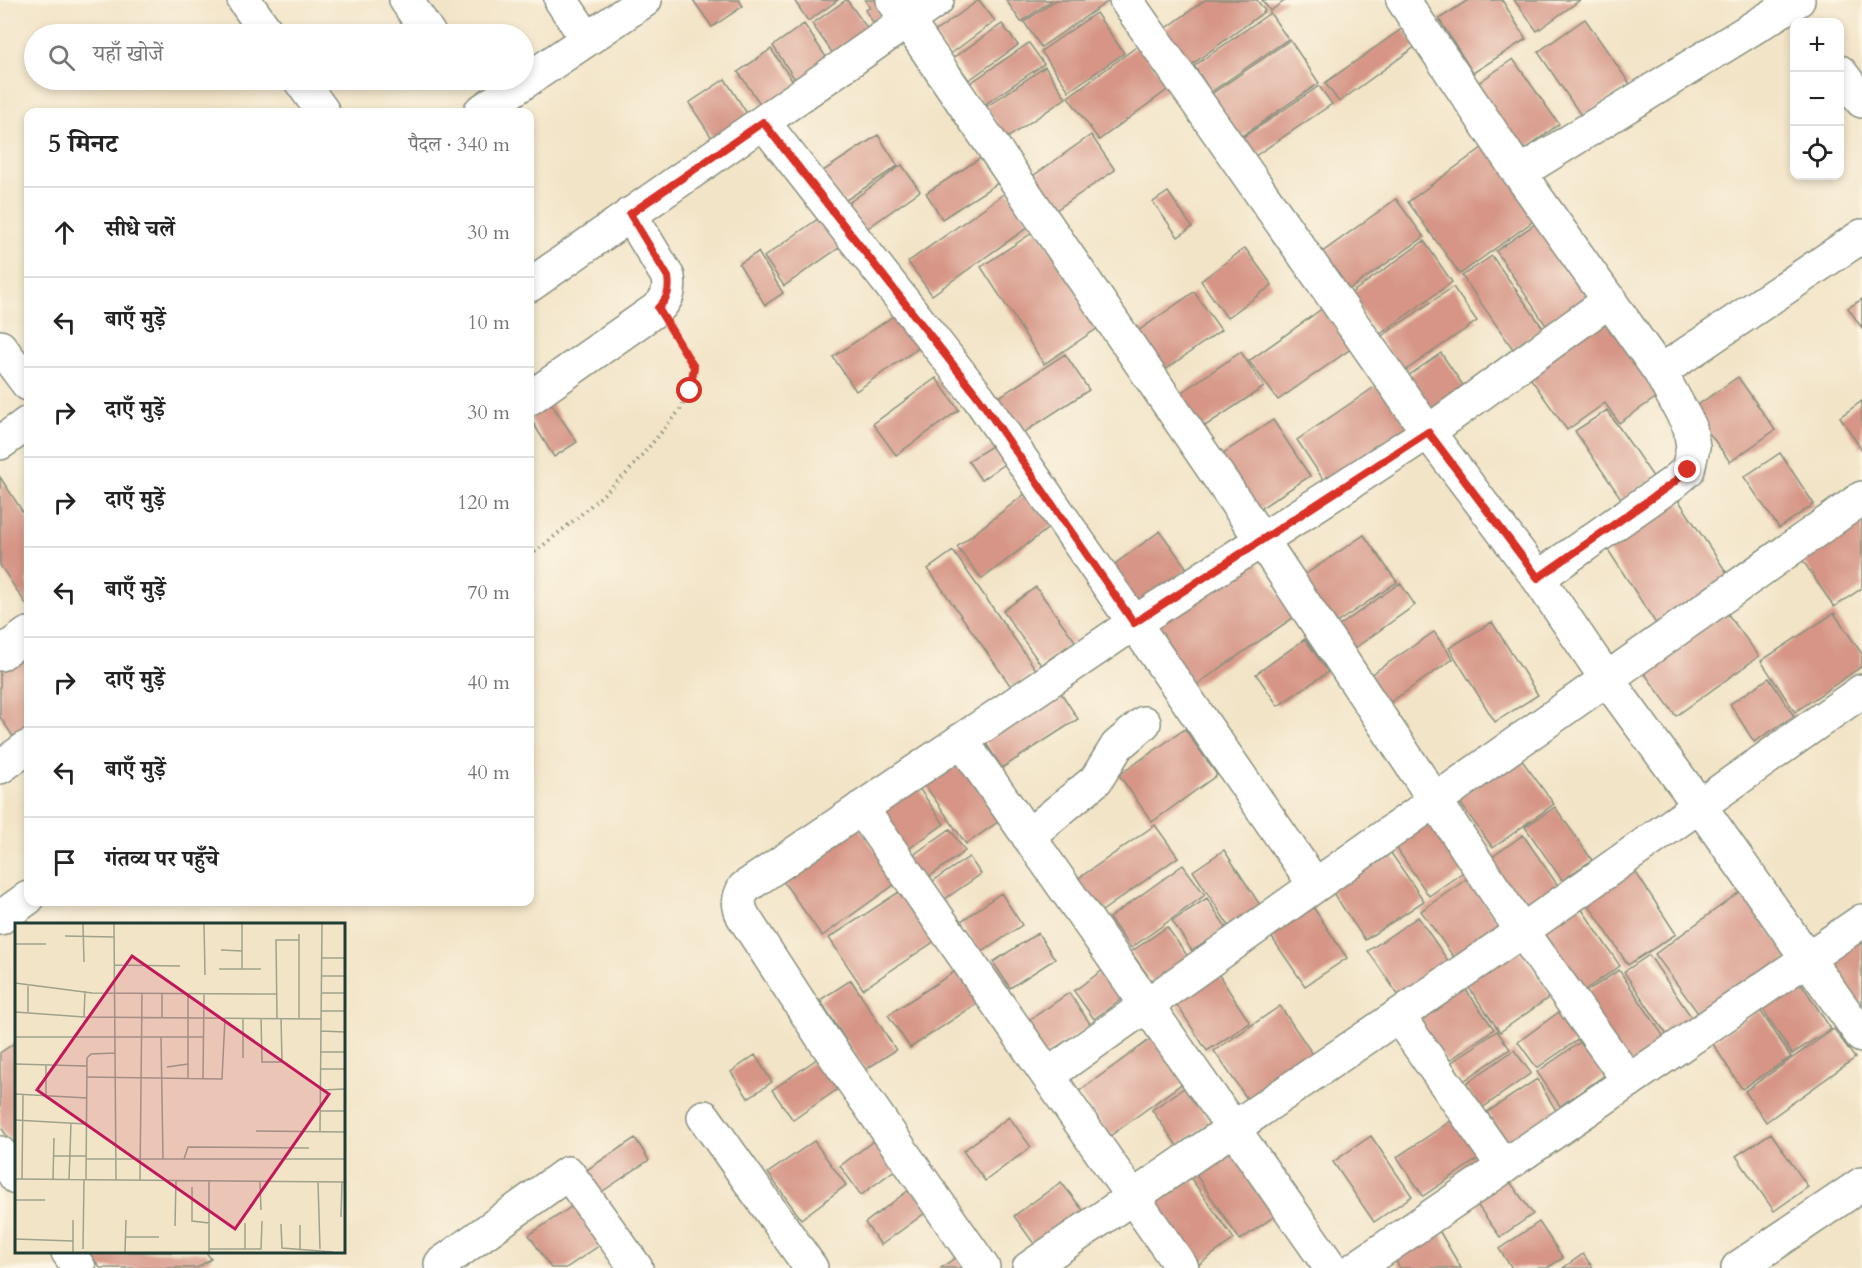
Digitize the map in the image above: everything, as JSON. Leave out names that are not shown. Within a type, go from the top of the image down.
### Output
[{"type":"street","points":[[244,0],[261,24]]},
{"type":"street","points":[[406,0],[422,24]]},
{"type":"street","points":[[561,0],[587,39]]},
{"type":"street","points":[[534,75],[645,0]]},
{"type":"street","points":[[534,282],[763,122],[900,10],[937,0]]},
{"type":"street","points":[[1126,0],[1428,432],[1538,578],[1606,678],[1862,1036]]},
{"type":"street","points":[[1406,1],[1519,173],[1660,372],[1690,427],[1693,447],[1688,470],[1538,578]]},
{"type":"street","points":[[900,10],[1261,539],[1522,931],[1629,1081]]},
{"type":"street","points":[[1519,173],[1795,10]]},
{"type":"street","points":[[1844,78],[1862,101]]},
{"type":"street","points":[[307,90],[320,108]]},
{"type":"street","points":[[486,108],[512,90]]},
{"type":"street","points":[[763,122],[979,398],[1314,885]]},
{"type":"street","points":[[534,395],[658,308],[665,300],[670,288],[668,277],[630,214]]},
{"type":"street","points":[[1660,372],[1862,236]]},
{"type":"street","points":[[983,1268],[822,1037],[743,916],[738,906],[739,897],[744,888],[1134,623],[1428,432],[1610,300]]},
{"type":"street","points":[[0,347],[24,379]]},
{"type":"street","points":[[0,443],[24,426]]},
{"type":"street","points":[[1048,1075],[1862,498]]},
{"type":"street","points":[[0,654],[24,637]]},
{"type":"street","points":[[1029,1268],[1522,931],[1862,691]]},
{"type":"street","points":[[1028,836],[1096,780],[1117,746],[1144,723]]},
{"type":"street","points":[[961,740],[1331,1268]]},
{"type":"street","points":[[0,767],[24,750]]},
{"type":"street","points":[[861,808],[1182,1268]]},
{"type":"street","points":[[0,918],[24,901]]},
{"type":"street","points":[[1356,1268],[1862,921]]},
{"type":"street","points":[[1398,1016],[1504,1167]]},
{"type":"street","points":[[704,1117],[811,1268]]},
{"type":"street","points":[[0,1153],[15,1176]]},
{"type":"street","points":[[444,1268],[441,1264],[568,1173],[636,1268]]},
{"type":"street","points":[[1738,1268],[1862,1184]]},
{"type":"path","points":[[534,553],[577,518],[627,472],[680,410],[690,391],[694,367],[658,308]]},
{"type":"building","points":[[693,0],[739,0],[743,6],[712,27]]},
{"type":"building","points":[[794,0],[838,0],[808,21]]},
{"type":"building","points":[[846,0],[873,36],[838,61],[812,24]]},
{"type":"building","points":[[865,0],[889,0],[880,33],[865,10],[870,8]]},
{"type":"building","points":[[979,0],[995,21],[949,55],[933,33]]},
{"type":"building","points":[[1006,0],[1052,0],[1021,22]]},
{"type":"building","points":[[1056,0],[1110,0],[1041,47],[1024,22]]},
{"type":"building","points":[[1205,0],[1257,0],[1265,11],[1187,68],[1160,33]]},
{"type":"building","points":[[1262,0],[1286,0],[1270,11]]},
{"type":"building","points":[[1468,0],[1502,0],[1526,39],[1473,73],[1439,19]]},
{"type":"building","points":[[1514,0],[1580,0],[1537,31]]},
{"type":"building","points":[[1096,13],[1124,53],[1069,91],[1041,51]]},
{"type":"building","points":[[1270,13],[1288,39],[1211,92],[1194,66]]},
{"type":"building","points":[[1585,19],[1630,84],[1582,117],[1538,52]]},
{"type":"building","points":[[804,24],[832,66],[800,87],[773,46]]},
{"type":"building","points":[[1002,24],[1018,45],[969,80],[953,58]]},
{"type":"building","points":[[1403,28],[1416,46],[1339,102],[1325,83]]},
{"type":"building","points":[[1290,40],[1319,83],[1239,138],[1210,95]]},
{"type":"building","points":[[1029,43],[1044,64],[984,105],[969,84]]},
{"type":"building","points":[[1139,45],[1170,88],[1099,140],[1068,97]]},
{"type":"building","points":[[771,49],[800,92],[768,115],[738,72]]},
{"type":"building","points":[[1513,59],[1559,124],[1518,154],[1471,88]]},
{"type":"building","points":[[1045,67],[1066,98],[1007,138],[986,107]]},
{"type":"building","points":[[725,79],[750,118],[714,141],[689,103]]},
{"type":"building","points":[[1319,86],[1332,104],[1255,156],[1242,138]]},
{"type":"building","points":[[878,135],[898,166],[837,206],[817,175]]},
{"type":"building","points":[[1091,135],[1115,170],[1053,212],[1030,178]]},
{"type":"building","points":[[1486,145],[1539,217],[1460,274],[1408,202]]},
{"type":"building","points":[[982,157],[998,183],[942,219],[926,193]]},
{"type":"building","points":[[902,165],[920,191],[858,235],[840,209]]},
{"type":"building","points":[[1008,191],[1031,225],[932,295],[908,262]]},
{"type":"building","points":[[1168,192],[1192,227],[1178,237],[1153,202]]},
{"type":"building","points":[[1396,199],[1424,237],[1347,291],[1321,253]]},
{"type":"building","points":[[822,216],[843,245],[784,286],[764,257]]},
{"type":"building","points":[[1541,220],[1593,295],[1547,327],[1496,251]]},
{"type":"building","points":[[1038,229],[1101,326],[1044,364],[981,267]]},
{"type":"building","points":[[1424,241],[1452,282],[1379,335],[1350,294]]},
{"type":"building","points":[[1245,248],[1272,285],[1227,318],[1201,281]]},
{"type":"building","points":[[758,252],[783,293],[765,305],[739,264]]},
{"type":"building","points":[[1492,256],[1543,328],[1513,349],[1462,276]]},
{"type":"building","points":[[1453,287],[1477,321],[1403,372],[1379,338]]},
{"type":"building","points":[[1194,292],[1221,330],[1155,377],[1128,338]]},
{"type":"building","points":[[1862,299],[1862,328],[1848,308]]},
{"type":"building","points":[[1323,308],[1352,348],[1278,400],[1249,361]]},
{"type":"building","points":[[904,309],[927,342],[856,391],[833,357]]},
{"type":"building","points":[[1609,314],[1664,392],[1619,423],[1605,403],[1567,430],[1526,372]]},
{"type":"building","points":[[1241,352],[1264,387],[1199,430],[1176,396]]},
{"type":"building","points":[[1441,353],[1469,394],[1426,424],[1398,383]]},
{"type":"building","points":[[1065,354],[1089,390],[1020,435],[996,399]]},
{"type":"building","points":[[1738,377],[1775,430],[1730,462],[1692,409]]},
{"type":"building","points":[[936,378],[959,410],[896,455],[873,424]]},
{"type":"building","points":[[1379,384],[1409,428],[1327,485],[1297,440]]},
{"type":"building","points":[[547,397],[577,442],[554,457],[534,424],[534,405]]},
{"type":"building","points":[[1862,401],[1862,450],[1840,417]]},
{"type":"building","points":[[1607,410],[1654,478],[1622,500],[1575,431]]},
{"type":"building","points":[[1273,420],[1310,476],[1255,512],[1219,456]]},
{"type":"building","points":[[995,444],[1007,462],[981,480],[968,461]]},
{"type":"building","points":[[1780,453],[1814,504],[1779,528],[1744,477]]},
{"type":"building","points":[[0,477],[24,514],[24,601],[0,565]]},
{"type":"building","points":[[1030,490],[1055,523],[982,579],[957,547]]},
{"type":"building","points":[[1675,495],[1733,582],[1660,630],[1603,542]]},
{"type":"building","points":[[1862,512],[1862,588],[1834,607],[1799,555]]},
{"type":"building","points":[[1160,531],[1188,570],[1136,607],[1108,569]]},
{"type":"building","points":[[1364,535],[1397,582],[1332,626],[1300,578]]},
{"type":"building","points":[[953,551],[1037,671],[1012,688],[928,569]]},
{"type":"building","points":[[1251,554],[1294,617],[1193,687],[1150,624]]},
{"type":"building","points":[[1400,583],[1415,605],[1348,653],[1332,631]]},
{"type":"building","points":[[1036,587],[1075,641],[1041,665],[1003,611]]},
{"type":"building","points":[[1724,609],[1759,656],[1676,716],[1642,670]]},
{"type":"building","points":[[1834,613],[1862,654],[1862,666],[1795,712],[1761,661]]},
{"type":"building","points":[[1492,622],[1538,695],[1495,722],[1449,648]]},
{"type":"building","points":[[1434,632],[1453,659],[1382,708],[1363,680]]},
{"type":"building","points":[[1305,639],[1328,672],[1278,706],[1256,674]]},
{"type":"building","points":[[24,647],[24,740],[18,744],[0,717],[0,663]]},
{"type":"building","points":[[1769,678],[1794,716],[1754,742],[1730,704]]},
{"type":"building","points":[[1056,685],[1078,719],[1002,768],[980,734]]},
{"type":"building","points":[[1185,729],[1217,775],[1152,822],[1119,775]]},
{"type":"building","points":[[959,751],[1005,817],[966,844],[920,778]]},
{"type":"building","points":[[1518,755],[1554,804],[1493,848],[1457,799]]},
{"type":"building","points":[[914,781],[944,824],[904,852],[874,809]]},
{"type":"building","points":[[1555,807],[1592,860],[1562,880],[1525,827]]},
{"type":"building","points":[[1434,819],[1469,868],[1429,896],[1395,846]]},
{"type":"building","points":[[856,823],[898,882],[822,936],[780,877]]},
{"type":"building","points":[[1155,825],[1178,857],[1095,916],[1072,883]]},
{"type":"building","points":[[950,829],[965,851],[922,882],[906,860]]},
{"type":"building","points":[[1523,835],[1561,890],[1526,915],[1488,860]]},
{"type":"building","points":[[1224,850],[1264,911],[1233,932],[1193,871]]},
{"type":"building","points":[[1389,850],[1424,901],[1365,940],[1331,890]]},
{"type":"building","points":[[969,857],[981,874],[942,901],[930,883]]},
{"type":"building","points":[[1183,865],[1205,895],[1131,948],[1109,918]]},
{"type":"building","points":[[1631,865],[1676,934],[1628,965],[1583,896]]},
{"type":"building","points":[[1467,879],[1504,931],[1458,963],[1421,911]]},
{"type":"building","points":[[902,890],[935,941],[863,989],[829,938]]},
{"type":"building","points":[[1741,891],[1789,958],[1703,1020],[1655,954]]},
{"type":"building","points":[[1001,893],[1022,925],[981,953],[960,922]]},
{"type":"building","points":[[1207,898],[1227,929],[1192,951],[1172,921]]},
{"type":"building","points":[[1311,904],[1347,958],[1305,986],[1268,932]]},
{"type":"building","points":[[1579,905],[1620,966],[1576,996],[1535,935]]},
{"type":"building","points":[[1418,917],[1453,968],[1403,1002],[1368,951]]},
{"type":"building","points":[[1167,927],[1189,958],[1153,983],[1131,952]]},
{"type":"building","points":[[1862,928],[1862,1010],[1824,955]]},
{"type":"building","points":[[1038,933],[1055,959],[1010,988],[993,962]]},
{"type":"building","points":[[1516,946],[1551,996],[1500,1032],[1465,982]]},
{"type":"building","points":[[1649,955],[1694,1021],[1669,1038],[1624,972]]},
{"type":"building","points":[[966,964],[987,997],[910,1048],[888,1015]]},
{"type":"building","points":[[1213,966],[1250,1023],[1207,1051],[1170,994]]},
{"type":"building","points":[[1107,967],[1127,995],[1094,1019],[1074,991]]},
{"type":"building","points":[[1619,970],[1668,1043],[1627,1070],[1578,997]]},
{"type":"building","points":[[851,980],[896,1050],[865,1070],[820,1000]]},
{"type":"building","points":[[1461,983],[1494,1029],[1447,1062],[1415,1016]]},
{"type":"building","points":[[1801,983],[1831,1029],[1792,1054],[1762,1008]]},
{"type":"building","points":[[1069,993],[1091,1025],[1040,1058],[1019,1027]]},
{"type":"building","points":[[1280,1006],[1316,1059],[1250,1103],[1214,1051]]},
{"type":"building","points":[[1563,1009],[1583,1036],[1537,1068],[1518,1042]]},
{"type":"building","points":[[1760,1010],[1791,1057],[1742,1089],[1711,1041]]},
{"type":"building","points":[[1834,1029],[1855,1058],[1766,1122],[1745,1091]]},
{"type":"building","points":[[1497,1031],[1510,1049],[1462,1082],[1449,1064]]},
{"type":"building","points":[[1152,1038],[1184,1082],[1110,1136],[1078,1092]]},
{"type":"building","points":[[1582,1041],[1605,1075],[1560,1106],[1537,1072]]},
{"type":"building","points":[[15,1043],[15,1141],[12,1143],[0,1126],[0,1053]]},
{"type":"building","points":[[1514,1050],[1531,1073],[1481,1109],[1464,1085]]},
{"type":"building","points":[[824,1054],[845,1084],[793,1120],[772,1090]]},
{"type":"building","points":[[755,1055],[772,1082],[748,1098],[731,1072]]},
{"type":"building","points":[[1537,1079],[1557,1112],[1509,1144],[1487,1112]]},
{"type":"building","points":[[1184,1088],[1210,1123],[1177,1146],[1152,1110]]},
{"type":"building","points":[[1463,1113],[1488,1152],[1423,1196],[1397,1157]]},
{"type":"building","points":[[1009,1117],[1031,1147],[985,1181],[963,1151]]},
{"type":"building","points":[[1771,1133],[1808,1187],[1774,1211],[1736,1156]]},
{"type":"building","points":[[883,1134],[904,1163],[861,1195],[840,1166]]},
{"type":"building","points":[[1371,1136],[1412,1196],[1374,1222],[1333,1162]]},
{"type":"building","points":[[635,1138],[649,1160],[597,1195],[582,1173]]},
{"type":"building","points":[[814,1141],[846,1185],[801,1219],[768,1173]]},
{"type":"building","points":[[1230,1143],[1279,1213],[1240,1240],[1192,1169]]},
{"type":"building","points":[[1187,1173],[1234,1239],[1194,1268],[1145,1204]]},
{"type":"building","points":[[1506,1176],[1533,1214],[1500,1237],[1473,1199]]},
{"type":"building","points":[[1061,1182],[1085,1213],[1037,1248],[1014,1216]]},
{"type":"building","points":[[913,1187],[929,1210],[881,1245],[865,1223]]},
{"type":"building","points":[[580,1201],[606,1241],[566,1268],[551,1268],[529,1235]]},
{"type":"building","points":[[1539,1222],[1563,1258],[1547,1268],[1512,1268],[1499,1249]]},
{"type":"building","points":[[1437,1227],[1461,1268],[1400,1268],[1392,1254]]},
{"type":"building","points":[[90,1253],[207,1253],[211,1259],[197,1268],[100,1268]]},
{"type":"building","points":[[962,1253],[973,1268],[941,1268]]},
{"type":"building","points":[[1583,1254],[1593,1268],[1563,1268]]},
{"type":"route","points":[[690,391],[694,367],[658,308],[665,300],[670,288],[668,277],[630,214],[763,122],[979,398],[1134,623],[1428,432],[1538,578],[1688,470]]}]
